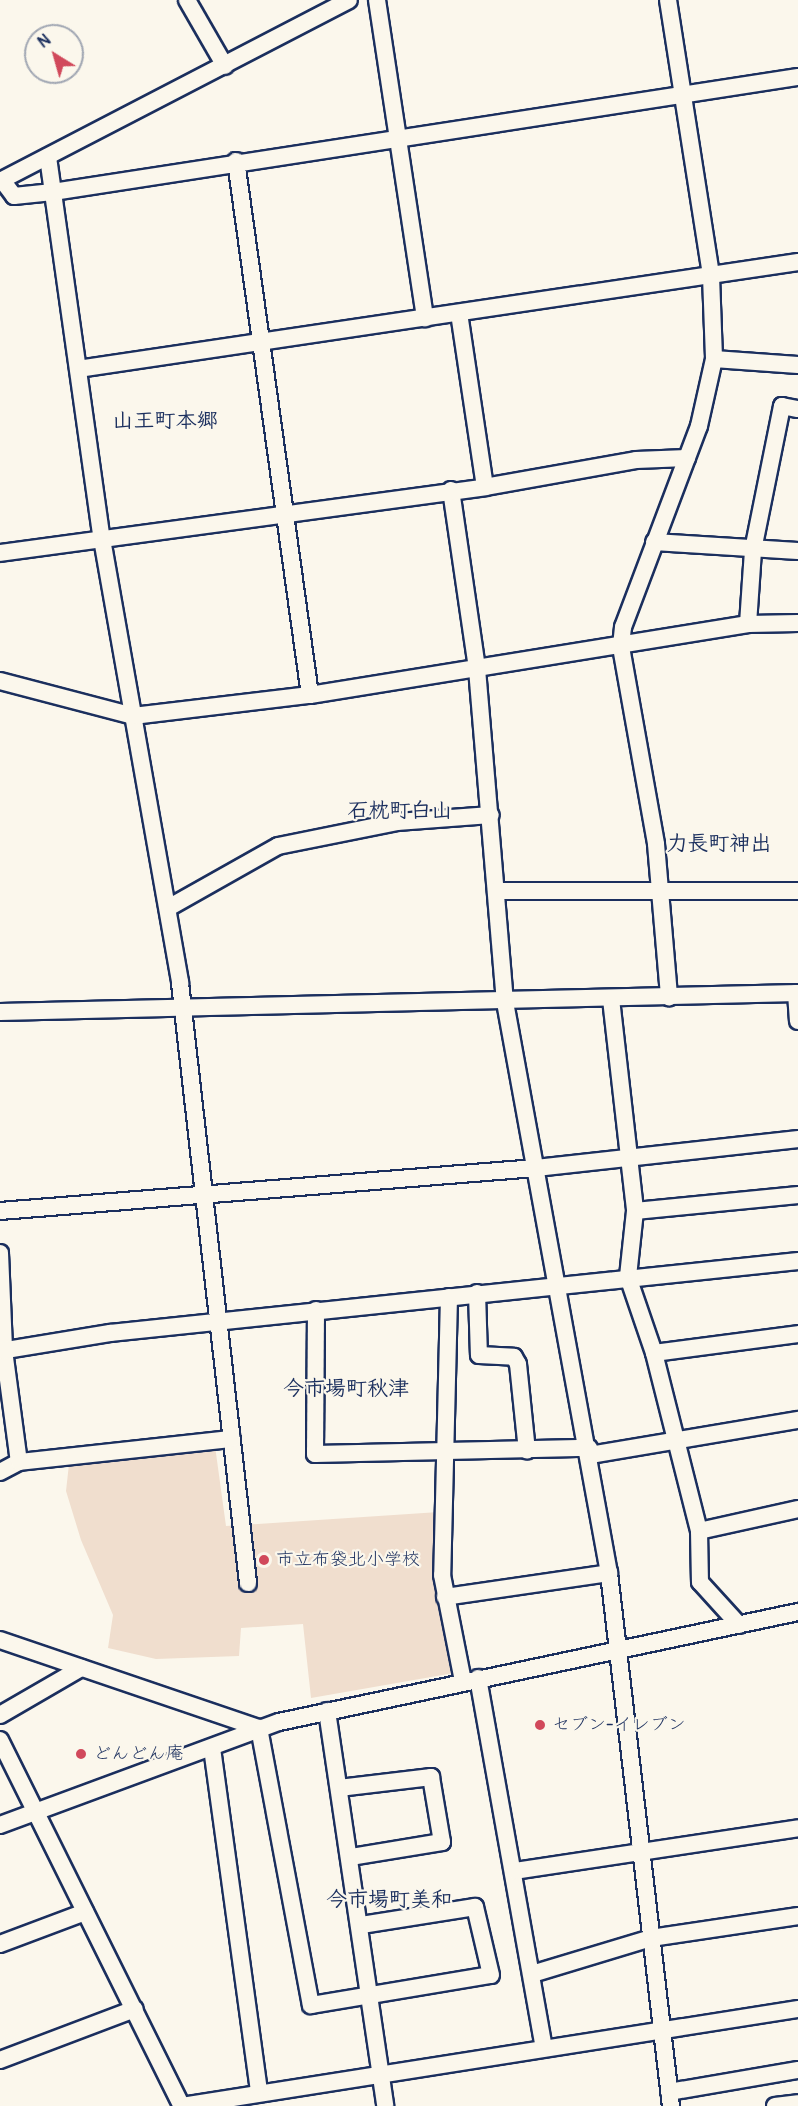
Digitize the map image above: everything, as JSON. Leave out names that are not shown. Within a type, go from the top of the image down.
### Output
[{"type":"street","points":[[187,0],[225,66]]},
{"type":"street","points":[[349,0],[1,181],[14,196],[53,192],[236,160],[681,97],[798,77]]},
{"type":"street","points":[[377,0],[425,318]]},
{"type":"street","points":[[668,0],[681,97],[711,276],[714,358],[687,458],[654,542],[621,647],[663,894],[669,997]]},
{"type":"street","points":[[48,157],[102,539],[168,908],[182,1007],[248,1583]]},
{"type":"street","points":[[236,160],[288,510],[310,695]]},
{"type":"street","points":[[78,369],[798,262]]},
{"type":"street","points":[[459,313],[485,487]]},
{"type":"street","points":[[714,358],[798,364]]},
{"type":"street","points":[[748,624],[753,550],[782,405],[798,409]]},
{"type":"street","points":[[0,553],[288,510],[451,489],[485,487],[636,460],[687,458]]},
{"type":"street","points":[[451,489],[477,669],[505,1002],[555,1285],[590,1451],[609,1573],[639,1853],[670,2099],[798,2070]]},
{"type":"street","points":[[654,542],[753,550],[798,551]]},
{"type":"street","points":[[0,681],[133,716],[310,695],[621,647],[748,624],[798,623]]},
{"type":"street","points":[[168,908],[278,846],[396,822],[491,815]]},
{"type":"street","points":[[496,891],[663,894],[798,891]]},
{"type":"street","points":[[0,1012],[505,1002],[797,993],[798,1021]]},
{"type":"street","points":[[611,999],[631,1157],[635,1211],[628,1277],[654,1353],[673,1441],[699,1531],[700,1582],[739,1625]]},
{"type":"street","points":[[0,1211],[536,1168],[798,1139]]},
{"type":"street","points":[[635,1211],[798,1195]]},
{"type":"street","points":[[0,1253],[2,1351],[19,1462]]},
{"type":"street","points":[[2,1351],[316,1310],[798,1261]]},
{"type":"street","points":[[477,1293],[479,1355],[514,1357],[518,1364],[527,1451]]},
{"type":"street","points":[[449,1297],[443,1452],[445,1597],[471,1679],[515,1871],[544,2047]]},
{"type":"street","points":[[316,1310],[315,1454],[590,1451],[673,1441],[798,1420]]},
{"type":"street","points":[[654,1353],[798,1334]]},
{"type":"street","points":[[0,1472],[19,1462],[232,1439]]},
{"type":"street","points":[[699,1531],[798,1509]]},
{"type":"street","points":[[445,1597],[609,1573]]},
{"type":"street","points":[[0,1825],[212,1748],[259,1728],[471,1679],[798,1612]]},
{"type":"street","points":[[0,1640],[259,1728]]},
{"type":"street","points":[[0,1715],[81,1668]]},
{"type":"street","points":[[327,1711],[361,1925],[385,2106]]},
{"type":"street","points":[[259,1728],[311,2005],[370,1993],[491,1975],[475,1907],[361,1925]]},
{"type":"street","points":[[0,1740],[182,2106],[259,2091],[798,2009]]},
{"type":"street","points":[[212,1748],[259,2091]]},
{"type":"street","points":[[339,1788],[431,1777],[442,1842],[350,1857]]},
{"type":"street","points":[[515,1871],[798,1828]]},
{"type":"street","points":[[0,1944],[85,1912]]},
{"type":"street","points":[[532,1974],[651,1938],[798,1916]]},
{"type":"street","points":[[0,2060],[135,2009]]},
{"type":"street","points":[[775,2106],[798,2103]]},
{"type":"shaded area","name":"市立布袋北小学校","points":[[215,1446],[226,1526],[439,1512],[454,1673],[311,1698],[303,1624],[241,1628],[239,1656],[156,1659],[108,1648],[113,1615],[81,1540],[66,1491],[69,1464]]},
{"type":"place","name":"市立布袋北小学校","points":[[264,1560]]},
{"type":"place","name":"セブン-イレブン","points":[[540,1725]]},
{"type":"place","name":"どんどん庵","points":[[81,1754]]},
{"type":"district","name":"山王町本郷","points":[[165,421]]},
{"type":"district","name":"石枕町白山","points":[[400,811]]},
{"type":"district","name":"力長町神出","points":[[719,844]]},
{"type":"district","name":"今市場町秋津","points":[[346,1389]]},
{"type":"district","name":"今市場町美和","points":[[389,1900]]}]
